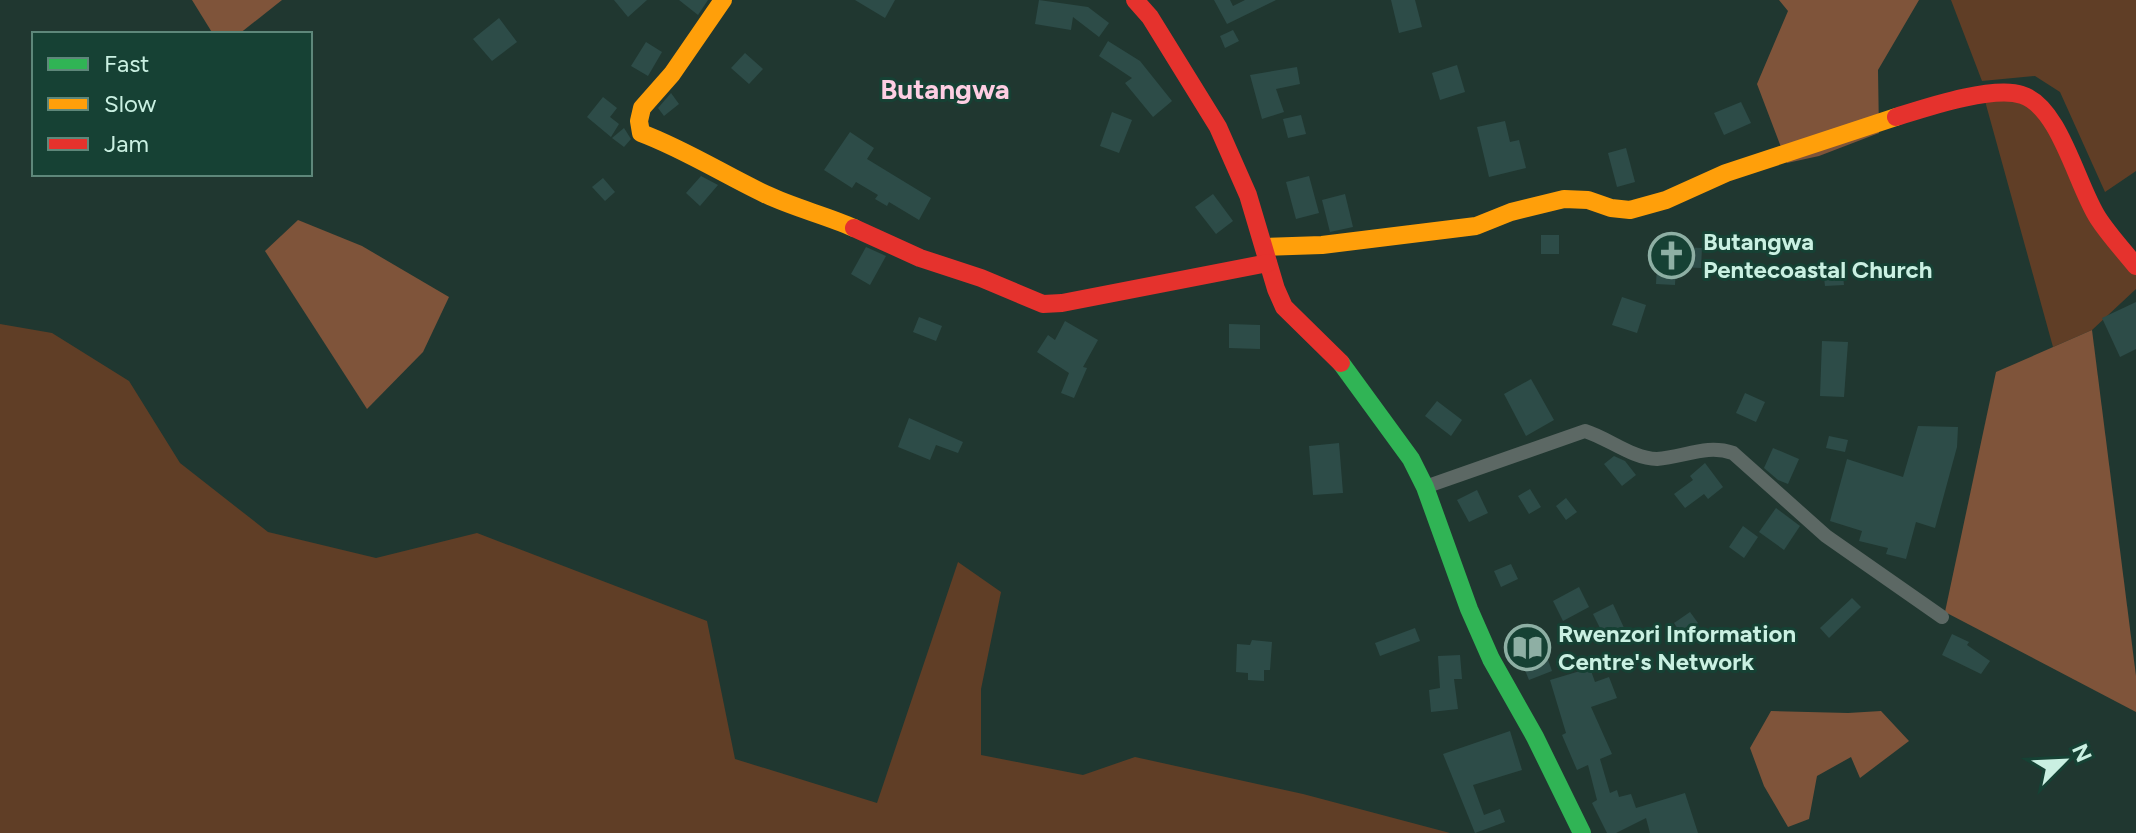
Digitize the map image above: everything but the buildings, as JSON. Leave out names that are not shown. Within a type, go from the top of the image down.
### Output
[{"type":"street","points":[[723,0],[672,74],[642,108],[640,131],[644,135],[674,145],[692,158],[769,196],[1043,304],[1062,303],[1322,245],[1476,226],[1511,212],[1564,199],[1588,200],[1611,208],[1630,210],[1666,200],[1726,173],[1884,120],[1962,97],[2018,93],[2032,99],[2051,121],[2097,217],[2136,266]]},
{"type":"street","points":[[1135,0],[1150,17],[1218,127],[1248,195],[1284,307],[1349,371],[1392,430],[1425,487],[1469,609],[1491,659],[1535,737],[1582,833]]},
{"type":"street","points":[[1425,487],[1585,431],[1646,457],[1658,459],[1719,448],[1733,453],[1826,536],[1942,617]]},
{"type":"shaded area","points":[[192,0],[282,0],[242,32],[212,32]]},
{"type":"shaded area","points":[[1779,0],[1919,0],[1878,70],[1879,133],[1819,156],[1787,163],[1757,84],[1788,11]]},
{"type":"shaded area","points":[[1951,0],[2136,0],[2136,171],[2105,192],[2060,92],[2035,76],[1982,81]]},
{"type":"shaded area","points":[[2030,96],[2136,264],[2136,289],[2092,330],[2053,347],[1985,101]]},
{"type":"shaded area","points":[[298,220],[362,246],[449,297],[423,352],[367,409],[265,251]]},
{"type":"shaded area","points":[[0,324],[52,333],[129,381],[180,463],[268,532],[376,558],[477,533],[707,621],[735,759],[877,803],[958,562],[1001,592],[981,689],[981,755],[1083,775],[1135,757],[1303,794],[1450,833],[0,833]]},
{"type":"shaded area","points":[[2092,330],[2136,676],[2136,712],[1945,612],[1996,372]]},
{"type":"shaded area","points":[[1771,711],[1881,711],[1909,741],[1860,778],[1851,757],[1817,776],[1809,819],[1788,827],[1764,786],[1750,748]]},
{"type":"traffic: fast","points":[[1341,363],[1411,459],[1425,487],[1469,609],[1491,659],[1535,737],[1582,833]]},
{"type":"traffic: slow","points":[[723,0],[672,74],[642,108],[639,121],[641,133],[776,199],[854,228]]},
{"type":"traffic: slow","points":[[1265,247],[1322,245],[1476,226],[1511,212],[1564,199],[1588,200],[1611,208],[1630,210],[1666,200],[1726,173],[1896,117]]},
{"type":"traffic: jam","points":[[1135,0],[1150,17],[1218,127],[1248,195],[1284,307],[1341,363]]},
{"type":"traffic: jam","points":[[1896,117],[1959,99],[1994,93],[2022,95],[2035,102],[2057,131],[2098,218],[2136,266]]},
{"type":"traffic: jam","points":[[854,228],[920,258],[981,278],[1043,304],[1062,303],[1268,263]]},
{"type":"place","name":"Butangwa Pentecoastal Church","points":[[1672,255]]},
{"type":"place","name":"Rwenzori Information Centre's Network","points":[[1527,647]]},
{"type":"district","name":"Butangwa","points":[[945,89]]}]
